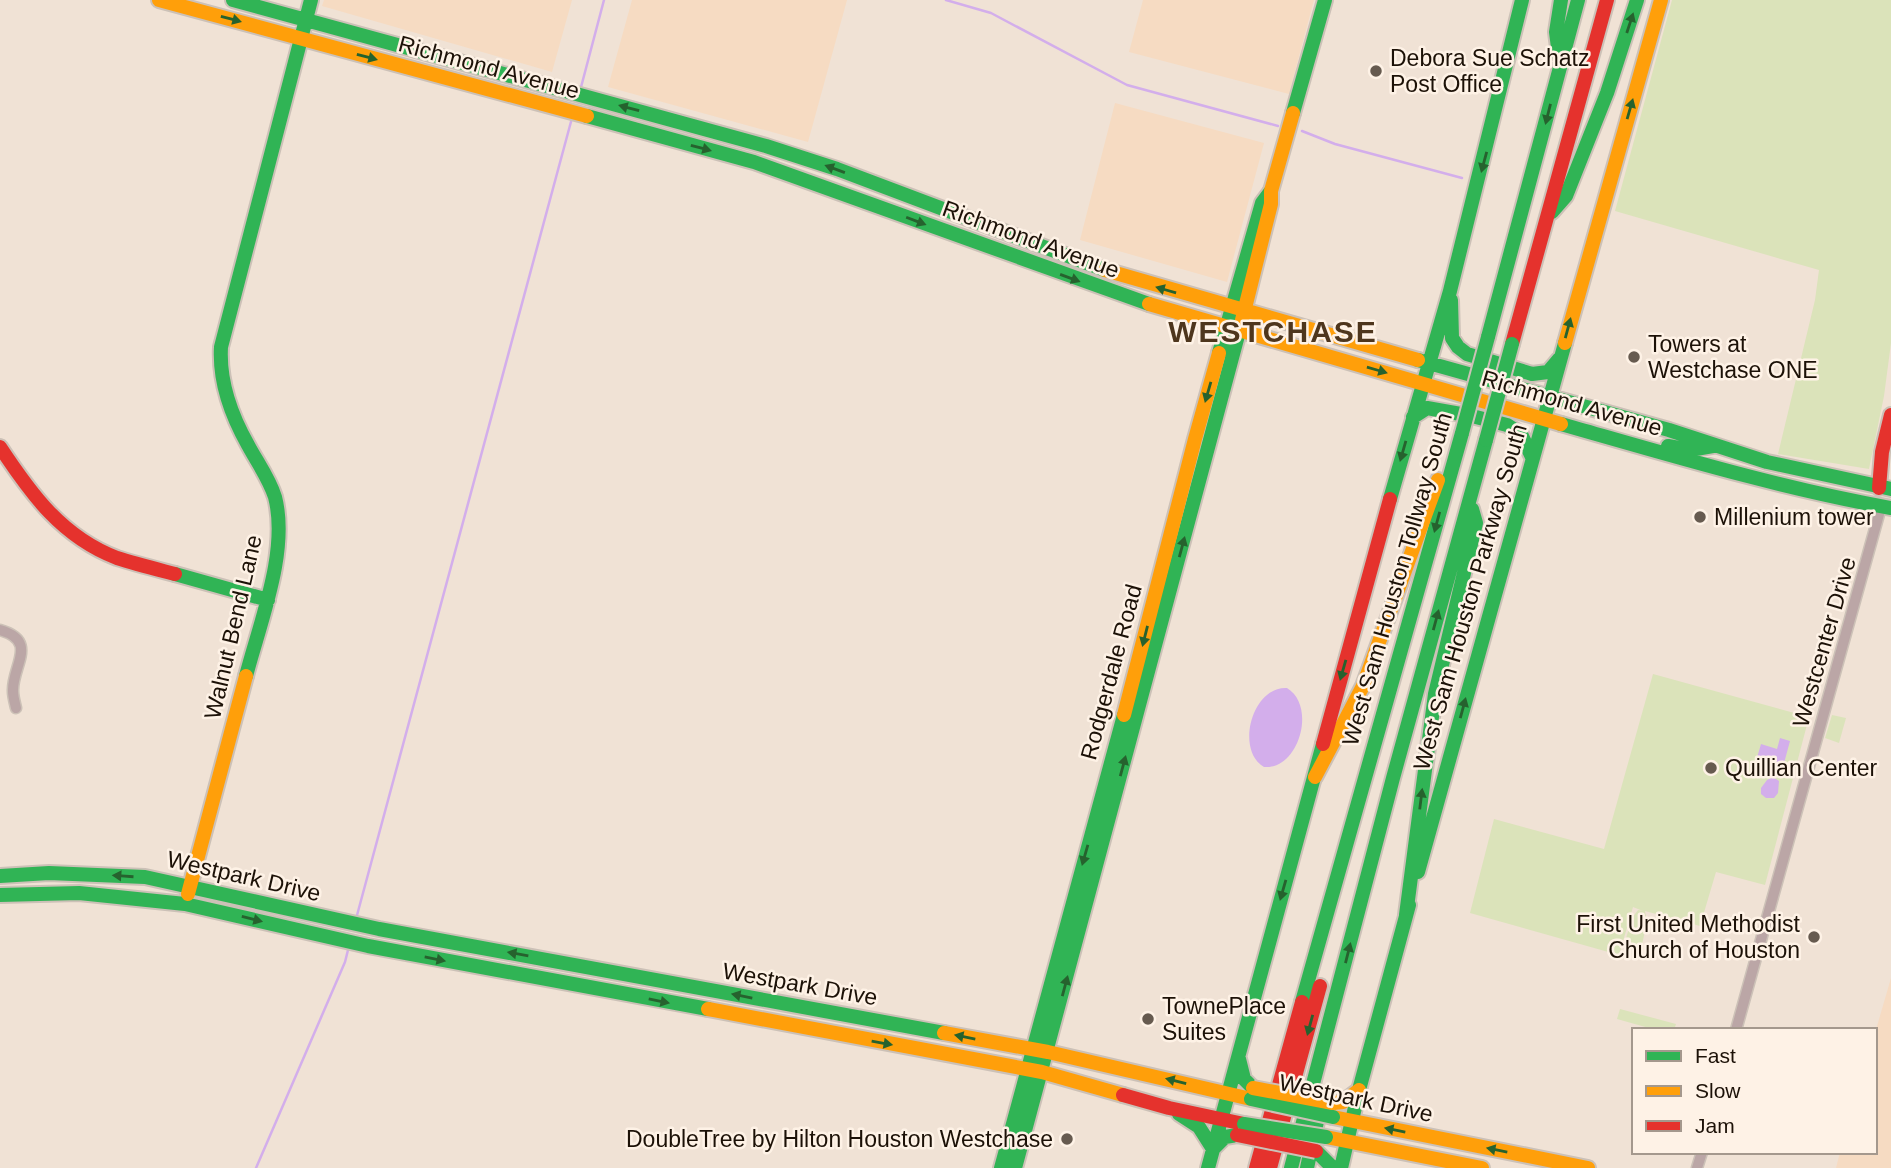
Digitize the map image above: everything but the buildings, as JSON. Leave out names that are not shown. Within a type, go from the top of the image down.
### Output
[{"type":"main road","name":"Richmond Avenue","points":[[162,0],[754,162],[1123,296],[1423,384],[1806,492],[1888,504]]},
{"type":"main road","name":"Richmond Avenue","points":[[233,0],[766,146],[896,191],[1129,279],[1669,430],[1767,462],[1887,490]]},
{"type":"main road","name":"Walnut Bend Lane","points":[[185,904],[279,552],[275,497],[242,434],[227,398],[221,362],[232,300],[311,0]]},
{"type":"main road","name":"Rodgerdale Road","points":[[1015,1168],[1034,1071],[1032,1050],[1079,904],[1168,576],[1208,448],[1233,328],[1271,204],[1271,191],[1325,0]]},
{"type":"main road","points":[[1208,1168],[1413,418],[1451,291],[1522,0]]},
{"type":"main road","points":[[1561,0],[1556,32],[1561,66]]},
{"type":"main road","name":"West Sam Houston Tollway South","points":[[1256,1168],[1471,399],[1578,0]]},
{"type":"main road","name":"West Sam Houston Tollway South","points":[[1291,1168],[1390,790],[1607,0]]},
{"type":"main road","points":[[1547,217],[1566,196],[1607,93],[1637,0]]},
{"type":"main road","name":"West Sam Houston Parkway South","points":[[1341,1168],[1406,915],[1661,0]]},
{"type":"main road","points":[[419,71],[424,52]]},
{"type":"main road","points":[[654,135],[659,116]]},
{"type":"main road","points":[[754,162],[766,146]]},
{"type":"main road","points":[[889,211],[896,191]]},
{"type":"main road","points":[[1006,254],[1013,237]]},
{"type":"main road","points":[[1123,296],[1129,279]]},
{"type":"main road","points":[[1451,291],[1452,338],[1467,354],[1532,374],[1548,372],[1560,358]]},
{"type":"main road","name":"Rodgerdale Road","points":[[1168,576],[1195,439],[1233,328]]},
{"type":"main road","points":[[1413,418],[1427,408],[1516,429],[1523,437],[1532,457]]},
{"type":"main road","points":[[1806,492],[1826,488],[1873,496],[1887,490],[1882,452],[1891,415]]},
{"type":"main road","points":[[1605,435],[1629,434],[1648,440],[1669,430]]},
{"type":"main road","points":[[1315,777],[1363,686],[1429,503],[1460,432]]},
{"type":"main road","points":[[1195,439],[1208,448]]},
{"type":"main road","points":[[1653,449],[1671,446],[1690,450],[1715,446]]},
{"type":"main road","points":[[0,447],[32,497],[54,521],[96,550],[268,600]]},
{"type":"main road","points":[[1406,915],[1436,694],[1476,523],[1470,499]]},
{"type":"main road","points":[[1270,1168],[1369,800],[1368,768]]},
{"type":"main road","points":[[79,893],[80,873]]},
{"type":"main road","name":"Westpark Drive","points":[[0,876],[80,873],[145,877],[379,929],[1048,1052],[1227,1094],[1252,1094],[1333,1110],[1353,1121],[1579,1167]]},
{"type":"main road","name":"Westpark Drive","points":[[0,895],[79,893],[185,904],[368,946],[1034,1071],[1169,1108],[1221,1119],[1241,1129],[1326,1138],[1482,1168]]},
{"type":"main road","name":"Rodgerdale Road","points":[[1001,1168],[1034,1071],[1048,1052],[1079,904]]},
{"type":"main road","points":[[1238,1058],[1252,1094]]},
{"type":"main road","points":[[1307,1168],[1320,1112],[1313,1090]]},
{"type":"main road","points":[[1333,1110],[1359,1090]]},
{"type":"main road","points":[[1169,1108],[1199,1127],[1213,1149]]},
{"type":"main road","points":[[1213,1149],[1241,1129],[1315,1151],[1333,1168]]},
{"type":"street","name":"Westcenter Drive","points":[[1737,1028],[1888,504]]},
{"type":"street","points":[[0,630],[11,633],[20,642],[22,653],[12,690],[16,708]]},
{"type":"shaded area","points":[[324,0],[572,0],[552,72],[322,6]]},
{"type":"shaded area","points":[[632,0],[847,0],[808,142],[608,87]]},
{"type":"shaded area","points":[[1143,0],[1314,0],[1289,94],[1129,52]]},
{"type":"shaded area","points":[[1115,103],[1264,143],[1227,282],[1080,240]]},
{"type":"shaded area","points":[[1287,688],[1296,697],[1301,708],[1300,735],[1287,758],[1276,765],[1264,767],[1255,759],[1250,747],[1252,720],[1265,697],[1275,690]]},
{"type":"shaded area","points":[[1780,738],[1790,741],[1783,767],[1767,763],[1765,770],[1757,772],[1754,768],[1761,744],[1777,749]]},
{"type":"shaded area","points":[[1773,777],[1779,781],[1778,793],[1774,798],[1766,798],[1761,794],[1761,788]]},
{"type":"shaded area","points":[[1891,978],[1891,1168],[1836,1168],[1840,1154],[1877,1154],[1876,1028]]},
{"type":"green space","points":[[1672,0],[1891,0],[1891,343],[1884,396],[1869,469],[1778,454],[1815,300],[1819,270],[1615,211]]},
{"type":"green space","name":"Quillian Center","points":[[1653,674],[1809,717],[1765,885],[1716,872],[1700,926],[1645,911],[1647,922],[1641,949],[1624,945],[1632,918],[1638,910],[1643,911],[1633,907],[1619,955],[1470,913],[1494,819],[1604,849]]},
{"type":"green space","points":[[1832,715],[1846,718],[1839,743],[1825,738]]},
{"type":"green space","points":[[1620,1009],[1676,1024],[1675,1028],[1649,1028],[1617,1019]]},
{"type":"waterway","points":[[580,91],[604,0]]},
{"type":"waterway","points":[[946,0],[991,13],[1127,85],[1278,126]]},
{"type":"waterway","points":[[356,919],[572,118]]},
{"type":"waterway","points":[[1302,131],[1335,144],[1462,178]]},
{"type":"waterway","points":[[256,1168],[345,962],[349,946]]},
{"type":"traffic: fast","points":[[233,0],[766,146],[837,169],[1105,270]]},
{"type":"traffic: fast","points":[[246,676],[276,563],[278,518],[272,490],[231,410],[224,385],[221,347],[311,0]]},
{"type":"traffic: fast","points":[[1293,113],[1325,0]]},
{"type":"traffic: fast","points":[[1390,499],[1450,291],[1522,0]]},
{"type":"traffic: fast","points":[[1559,55],[1556,32],[1561,0]]},
{"type":"traffic: fast","points":[[1488,337],[1578,0]]},
{"type":"traffic: fast","points":[[1552,212],[1566,196],[1607,93],[1637,0]]},
{"type":"traffic: fast","points":[[587,116],[754,162],[1149,304]]},
{"type":"traffic: fast","points":[[1219,353],[1262,203],[1271,191]]},
{"type":"traffic: fast","points":[[1451,300],[1452,338],[1467,354],[1532,374],[1548,372],[1559,359]]},
{"type":"traffic: fast","points":[[1015,1168],[1240,328]]},
{"type":"traffic: fast","points":[[1462,433],[1488,337]]},
{"type":"traffic: fast","points":[[1418,872],[1565,343]]},
{"type":"traffic: fast","points":[[1486,440],[1512,344]]},
{"type":"traffic: fast","points":[[1418,360],[1669,430],[1767,462],[1891,489]]},
{"type":"traffic: fast","points":[[1413,417],[1427,408],[1507,425],[1521,434],[1532,457]]},
{"type":"traffic: fast","points":[[1561,424],[1766,481],[1891,508]]},
{"type":"traffic: fast","points":[[1302,1002],[1462,433]]},
{"type":"traffic: fast","points":[[1291,1168],[1393,778],[1486,440]]},
{"type":"traffic: fast","points":[[1668,446],[1690,450],[1713,446]]},
{"type":"traffic: fast","points":[[1406,915],[1435,694],[1476,523],[1472,509]]},
{"type":"traffic: fast","points":[[175,574],[268,600]]},
{"type":"traffic: fast","points":[[1001,1168],[1124,715]]},
{"type":"traffic: fast","points":[[1208,1168],[1323,744]]},
{"type":"traffic: fast","points":[[0,876],[49,873],[145,877],[379,929],[944,1033]]},
{"type":"traffic: fast","points":[[0,895],[79,893],[185,904],[368,946],[708,1009]]},
{"type":"traffic: fast","points":[[1341,1168],[1409,905]]},
{"type":"traffic: fast","points":[[1239,1059],[1244,1079],[1253,1088]]},
{"type":"traffic: fast","points":[[1251,1099],[1333,1117]]},
{"type":"traffic: fast","points":[[1307,1168],[1319,1112],[1316,1100]]},
{"type":"traffic: fast","points":[[1179,1114],[1199,1127],[1213,1149],[1225,1137],[1237,1135]]},
{"type":"traffic: fast","points":[[1244,1124],[1326,1137]]},
{"type":"traffic: fast","points":[[1316,1151],[1333,1168]]},
{"type":"traffic: slow","points":[[159,0],[587,116]]},
{"type":"traffic: slow","points":[[1565,343],[1661,0]]},
{"type":"traffic: slow","points":[[1240,328],[1271,204],[1271,191],[1293,113]]},
{"type":"traffic: slow","points":[[1105,270],[1418,360]]},
{"type":"traffic: slow","points":[[1149,304],[1561,424]]},
{"type":"traffic: slow","points":[[1124,715],[1219,353]]},
{"type":"traffic: slow","points":[[1315,777],[1363,686],[1438,480]]},
{"type":"traffic: slow","points":[[188,894],[246,676]]},
{"type":"traffic: slow","points":[[708,1009],[1042,1072],[1123,1095]]},
{"type":"traffic: slow","points":[[944,1033],[1048,1052],[1251,1099]]},
{"type":"traffic: slow","points":[[1253,1088],[1333,1103]]},
{"type":"traffic: slow","points":[[1333,1103],[1343,1102],[1359,1090]]},
{"type":"traffic: slow","points":[[1333,1117],[1588,1168]]},
{"type":"traffic: slow","points":[[1326,1137],[1482,1168]]},
{"type":"traffic: jam","points":[[1512,344],[1607,0]]},
{"type":"traffic: jam","points":[[1879,488],[1882,452],[1891,415]]},
{"type":"traffic: jam","points":[[0,447],[36,497],[64,526],[80,538],[117,558],[175,574]]},
{"type":"traffic: jam","points":[[1323,744],[1390,499]]},
{"type":"traffic: jam","points":[[1270,1168],[1320,986]]},
{"type":"traffic: jam","points":[[1256,1168],[1302,1002]]},
{"type":"traffic: jam","points":[[1123,1095],[1244,1124]]},
{"type":"traffic: jam","points":[[1237,1135],[1316,1151]]},
{"type":"place","name":"Debora Sue Schatz Post Office","points":[[1376,71]]},
{"type":"place","name":"Towers at Westchase ONE","points":[[1634,357]]},
{"type":"place","name":"Millenium tower","points":[[1700,517]]},
{"type":"place","name":"Quillian Center","points":[[1711,768]]},
{"type":"place","name":"First United Methodist Church of Houston","points":[[1814,937]]},
{"type":"place","name":"TownePlace Suites","points":[[1148,1019]]},
{"type":"place","name":"DoubleTree by Hilton Houston Westchase","points":[[1067,1139]]},
{"type":"district","name":"WESTCHASE","points":[[1273,331]]}]
